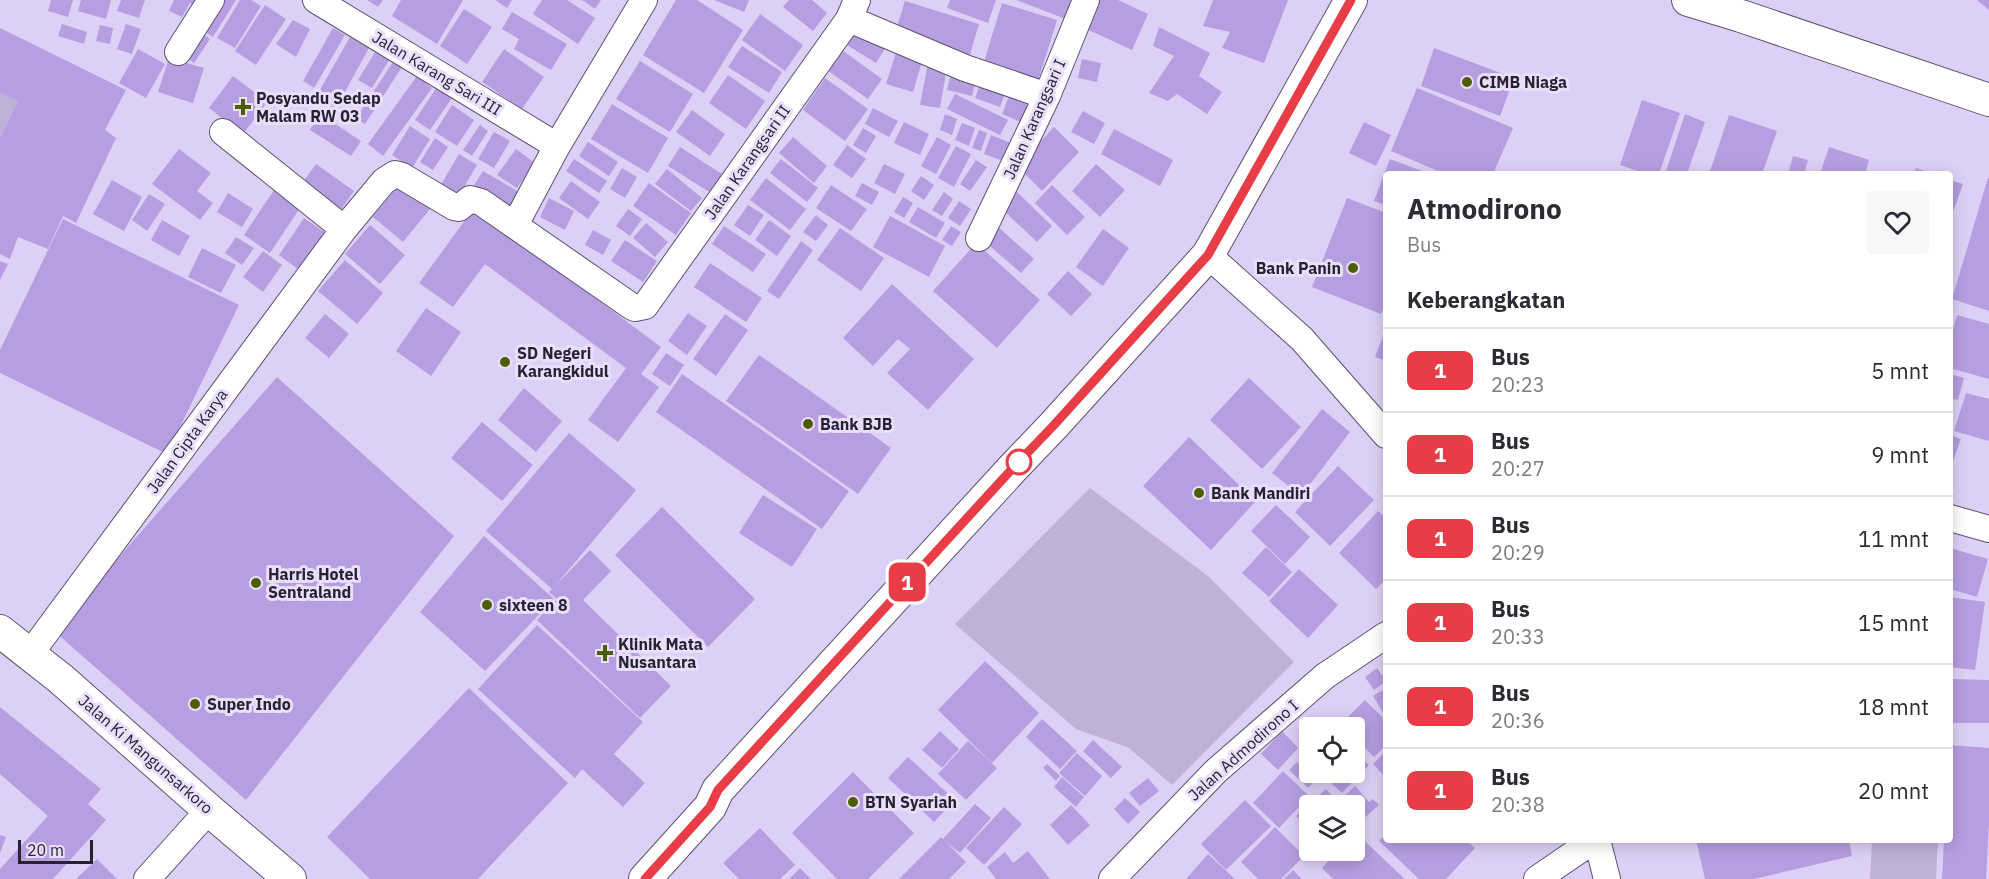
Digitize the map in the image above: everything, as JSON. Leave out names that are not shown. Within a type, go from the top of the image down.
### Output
[{"type":"main road","points":[[645,879],[710,807],[718,790],[1211,251],[1351,0]]},
{"type":"main road","points":[[1688,0],[1989,100]]},
{"type":"main road","name":"Jalan Ki Mangunsarkoro","points":[[0,631],[61,679],[290,879]]},
{"type":"main road","points":[[625,879],[704,792],[718,790]]},
{"type":"street","points":[[178,52],[211,0]]},
{"type":"street","name":"Jalan Karang Sari III","points":[[316,0],[557,146]]},
{"type":"street","points":[[515,225],[557,146],[644,0]]},
{"type":"street","name":"Jalan Karangsari I","points":[[979,238],[1047,96],[1086,0]]},
{"type":"street","name":"Jalan Karangsari II","points":[[515,225],[634,308],[645,306],[853,10],[965,68],[1047,96]]},
{"type":"street","points":[[223,132],[344,229]]},
{"type":"street","name":"Jalan Cipta Karya","points":[[30,654],[344,229],[384,181],[395,174],[402,176],[459,208],[475,199],[515,225]]},
{"type":"street","points":[[1211,251],[1302,339],[1383,432]]},
{"type":"street","points":[[1953,519],[1989,529]]},
{"type":"street","name":"Jalan Admodirono I","points":[[1112,879],[1216,771],[1326,676],[1383,637]]},
{"type":"street","points":[[147,879],[209,810]]},
{"type":"street","points":[[1537,879],[1591,843]]},
{"type":"street","points":[[1596,843],[1607,879]]},
{"type":"shaded area","points":[[0,93],[18,101],[0,138]]},
{"type":"shaded area","points":[[1090,488],[1208,576],[1294,662],[1172,785],[1129,748],[1076,729],[955,624]]},
{"type":"shaded area","points":[[1872,843],[1938,843],[1936,879],[1870,879]]},
{"type":"building","points":[[51,0],[73,0],[68,17],[48,11]]},
{"type":"building","points":[[81,0],[111,0],[106,19],[78,11]]},
{"type":"building","points":[[121,0],[145,0],[139,18],[117,11]]},
{"type":"building","points":[[174,0],[209,0],[204,10],[190,3],[182,17],[169,11]]},
{"type":"building","points":[[213,0],[236,0],[213,37],[197,27]]},
{"type":"building","points":[[240,0],[251,0],[261,6],[235,48],[217,38]]},
{"type":"building","points":[[367,0],[383,0],[378,7]]},
{"type":"building","points":[[401,0],[463,0],[437,44],[392,16]]},
{"type":"building","points":[[495,0],[512,0],[507,8]]},
{"type":"building","points":[[542,0],[567,0],[595,18],[578,44],[533,14]]},
{"type":"building","points":[[582,0],[601,0],[595,9]]},
{"type":"building","points":[[676,0],[697,0],[743,30],[704,93],[643,55]]},
{"type":"building","points":[[714,0],[749,0],[744,12]]},
{"type":"building","points":[[789,0],[812,0],[827,13],[813,31],[783,7]]},
{"type":"building","points":[[950,0],[996,0],[988,23],[947,8]]},
{"type":"building","points":[[1016,0],[1079,0],[1071,21]]},
{"type":"building","points":[[1095,0],[1118,0],[1148,14],[1132,50],[1082,27]]},
{"type":"building","points":[[1213,0],[1288,0],[1264,63],[1222,48],[1230,32],[1203,26]]},
{"type":"building","points":[[1977,0],[1989,0],[1989,10]]},
{"type":"building","points":[[905,1],[979,24],[969,58],[894,36]]},
{"type":"building","points":[[1002,3],[1057,20],[1038,81],[983,65]]},
{"type":"building","points":[[265,5],[286,19],[256,65],[235,51]]},
{"type":"building","points":[[464,9],[492,27],[467,64],[440,46]]},
{"type":"building","points":[[512,12],[567,44],[551,70],[514,49],[519,39],[502,29]]},
{"type":"building","points":[[760,14],[803,45],[785,71],[742,40]]},
{"type":"building","points":[[293,20],[310,29],[296,57],[276,44]]},
{"type":"building","points":[[62,24],[87,32],[84,44],[58,36]]},
{"type":"building","points":[[126,24],[141,29],[132,54],[117,49]]},
{"type":"building","points":[[100,25],[113,28],[110,44],[96,41]]},
{"type":"building","points":[[858,27],[887,45],[876,63],[847,45]]},
{"type":"building","points":[[1159,27],[1210,53],[1199,76],[1222,92],[1207,114],[1177,94],[1168,101],[1149,93],[1174,56],[1153,46]]},
{"type":"building","points":[[0,28],[126,90],[105,130],[116,138],[76,223],[63,216],[48,249],[18,237],[10,259],[0,254],[0,138],[18,101],[0,93]]},
{"type":"building","points":[[333,28],[345,35],[314,88],[303,81]]},
{"type":"building","points":[[200,32],[210,39],[194,63],[184,56]]},
{"type":"building","points":[[350,37],[369,48],[336,108],[316,97]]},
{"type":"building","points":[[742,46],[782,72],[769,93],[728,67]]},
{"type":"building","name":"CIMB Niaga","points":[[1434,48],[1514,78],[1500,116],[1421,86]]},
{"type":"building","points":[[138,49],[165,64],[146,98],[119,83]]},
{"type":"building","points":[[377,49],[391,57],[372,88],[358,80]]},
{"type":"building","points":[[504,49],[544,77],[522,109],[482,82]]},
{"type":"building","points":[[897,49],[923,58],[913,92],[886,84]]},
{"type":"building","points":[[842,50],[882,79],[868,99],[827,70]]},
{"type":"building","points":[[169,58],[204,68],[193,103],[158,92]]},
{"type":"building","points":[[395,59],[404,64],[365,124],[356,118]]},
{"type":"building","points":[[1082,59],[1101,63],[1097,82],[1078,78]]},
{"type":"building","points":[[640,61],[693,94],[670,132],[616,99]]},
{"type":"building","points":[[928,63],[947,67],[940,108],[920,105]]},
{"type":"building","points":[[952,68],[977,75],[972,96],[947,90]]},
{"type":"building","points":[[728,75],[765,101],[746,129],[709,103]]},
{"type":"building","points":[[233,76],[267,102],[243,134],[209,108]]},
{"type":"building","points":[[417,76],[432,88],[383,156],[368,144]]},
{"type":"building","points":[[983,76],[1008,85],[1000,107],[975,98]]},
{"type":"building","points":[[825,78],[868,109],[845,141],[803,110]]},
{"type":"building","points":[[437,87],[452,98],[430,130],[415,120]]},
{"type":"building","points":[[1417,88],[1513,128],[1494,171],[1438,171],[1391,151]]},
{"type":"building","points":[[1011,91],[1030,99],[1021,122],[1002,114]]},
{"type":"building","points":[[955,94],[1008,120],[1000,135],[947,109]]},
{"type":"building","points":[[1642,100],[1680,113],[1660,171],[1638,171],[1620,165]]},
{"type":"building","points":[[612,104],[668,138],[648,173],[591,139]]},
{"type":"building","points":[[452,105],[474,120],[457,146],[435,132]]},
{"type":"building","points":[[873,108],[898,121],[889,137],[865,124]]},
{"type":"building","points":[[692,110],[725,134],[710,156],[676,132]]},
{"type":"building","points":[[1083,111],[1105,123],[1094,144],[1071,132]]},
{"type":"building","points":[[320,114],[361,141],[351,156],[310,130]]},
{"type":"building","points":[[945,114],[957,119],[952,135],[940,130]]},
{"type":"building","points":[[1685,114],[1705,122],[1688,171],[1666,171]]},
{"type":"building","points":[[1729,115],[1777,131],[1763,171],[1710,171]]},
{"type":"building","points":[[904,122],[929,134],[920,155],[894,143]]},
{"type":"building","points":[[1364,122],[1391,135],[1376,166],[1349,153]]},
{"type":"building","points":[[962,123],[975,128],[969,146],[955,140]]},
{"type":"building","points":[[480,125],[488,131],[472,156],[463,150]]},
{"type":"building","points":[[410,126],[430,139],[412,168],[392,155]]},
{"type":"building","points":[[1054,127],[1079,152],[1042,191],[1017,166]]},
{"type":"building","points":[[863,128],[876,136],[866,153],[853,145]]},
{"type":"building","points":[[1114,129],[1173,160],[1160,186],[1101,154]]},
{"type":"building","points":[[979,130],[987,133],[981,151],[972,148]]},
{"type":"building","points":[[494,132],[510,141],[494,168],[478,159]]},
{"type":"building","points":[[991,135],[1011,143],[1003,161],[984,154]]},
{"type":"building","points":[[793,137],[827,166],[814,183],[779,153]]},
{"type":"building","points":[[937,137],[951,145],[936,174],[921,166]]},
{"type":"building","points":[[435,138],[448,147],[433,170],[420,162]]},
{"type":"building","points":[[588,142],[618,162],[609,176],[579,156]]},
{"type":"building","points":[[847,145],[866,159],[852,178],[833,165]]},
{"type":"building","points":[[956,146],[971,154],[954,187],[938,178]]},
{"type":"building","points":[[680,147],[725,176],[714,195],[668,166]]},
{"type":"building","points":[[1829,147],[1869,160],[1866,171],[1821,171]]},
{"type":"building","points":[[179,149],[211,173],[197,191],[213,203],[200,220],[152,184]]},
{"type":"building","points":[[516,149],[535,163],[517,188],[497,175]]},
{"type":"building","points":[[459,154],[477,165],[457,199],[439,188]]},
{"type":"building","points":[[1793,156],[1808,160],[1805,171],[1789,171]]},
{"type":"building","points":[[574,159],[607,181],[599,193],[566,171]]},
{"type":"building","points":[[781,159],[818,188],[807,202],[770,173]]},
{"type":"building","points":[[1390,159],[1422,171],[1385,171]]},
{"type":"building","points":[[976,160],[987,167],[970,191],[960,184]]},
{"type":"building","points":[[316,164],[354,191],[338,214],[300,186]]},
{"type":"building","points":[[884,164],[905,174],[895,194],[874,183]]},
{"type":"building","points":[[1096,164],[1125,190],[1100,217],[1072,191]]},
{"type":"building","points":[[622,168],[637,177],[625,198],[610,189]]},
{"type":"building","points":[[667,169],[702,198],[691,211],[655,184]]},
{"type":"building","points":[[483,171],[519,192],[509,208],[473,187]]},
{"type":"building","points":[[921,176],[934,185],[924,200],[911,191]]},
{"type":"building","points":[[1383,177],[1383,204],[1374,201]]},
{"type":"building","points":[[766,178],[806,209],[790,230],[750,200]]},
{"type":"building","points":[[1989,178],[1989,311],[1953,299]]},
{"type":"building","points":[[404,179],[434,204],[403,242],[373,217]]},
{"type":"building","points":[[112,180],[142,197],[124,231],[93,214]]},
{"type":"building","points":[[571,181],[600,202],[588,219],[559,198]]},
{"type":"building","points":[[1953,181],[1963,184],[1953,212]]},
{"type":"building","points":[[649,183],[691,213],[676,235],[633,206]]},
{"type":"building","points":[[862,183],[879,192],[872,205],[855,196]]},
{"type":"building","points":[[831,185],[867,209],[851,231],[816,208]]},
{"type":"building","points":[[1052,185],[1085,217],[1067,235],[1035,203]]},
{"type":"building","points":[[274,190],[300,208],[270,253],[244,235]]},
{"type":"building","points":[[1015,190],[1052,226],[1037,242],[1000,207]]},
{"type":"building","points":[[944,192],[953,199],[942,216],[932,210]]},
{"type":"building","points":[[228,193],[253,209],[242,227],[217,212]]},
{"type":"building","points":[[149,194],[165,204],[147,231],[132,220]]},
{"type":"building","points":[[903,197],[913,203],[904,218],[894,212]]},
{"type":"building","points":[[549,198],[574,211],[565,230],[540,217]]},
{"type":"building","name":"Bank Panin","points":[[1347,198],[1383,212],[1383,309],[1381,314],[1312,287]]},
{"type":"building","points":[[959,201],[971,209],[960,226],[948,218]]},
{"type":"building","points":[[748,205],[764,215],[750,236],[734,225]]},
{"type":"building","points":[[918,207],[945,223],[936,238],[909,222]]},
{"type":"building","points":[[474,208],[661,347],[641,374],[659,387],[618,442],[588,420],[626,368],[485,264],[453,307],[419,283]]},
{"type":"building","points":[[628,209],[642,219],[630,236],[616,226]]},
{"type":"building","points":[[816,215],[828,225],[816,241],[803,232]]},
{"type":"building","points":[[890,216],[945,246],[929,277],[873,247]]},
{"type":"building","points":[[304,218],[330,236],[303,273],[279,255]]},
{"type":"building","points":[[63,219],[239,305],[167,454],[0,373],[0,350]]},
{"type":"building","points":[[162,220],[190,236],[179,256],[151,240]]},
{"type":"building","points":[[769,220],[791,236],[777,256],[755,240]]},
{"type":"building","points":[[646,223],[668,242],[655,257],[633,238]]},
{"type":"building","points":[[370,225],[405,255],[380,284],[345,254]]},
{"type":"building","points":[[724,226],[766,254],[753,272],[712,244]]},
{"type":"building","points":[[951,226],[961,232],[952,246],[942,240]]},
{"type":"building","points":[[997,226],[1034,259],[1021,273],[984,241]]},
{"type":"building","points":[[840,228],[884,258],[861,291],[817,260]]},
{"type":"building","points":[[1103,229],[1129,248],[1103,286],[1076,267]]},
{"type":"building","points":[[593,230],[611,240],[603,255],[585,245]]},
{"type":"building","points":[[236,237],[254,248],[242,265],[225,253]]},
{"type":"building","points":[[625,240],[657,261],[643,282],[611,261]]},
{"type":"building","points":[[801,241],[813,250],[779,299],[767,291]]},
{"type":"building","points":[[976,243],[1040,300],[997,348],[933,291]]},
{"type":"building","points":[[202,248],[236,265],[221,293],[188,277]]},
{"type":"building","points":[[263,251],[282,265],[263,292],[243,277]]},
{"type":"building","points":[[345,260],[383,293],[357,324],[318,291]]},
{"type":"building","points":[[0,261],[8,264],[0,280]]},
{"type":"building","points":[[710,263],[762,298],[746,322],[694,287]]},
{"type":"building","points":[[1068,271],[1092,294],[1071,316],[1047,294]]},
{"type":"building","points":[[892,284],[974,359],[928,410],[887,373],[910,349],[898,339],[873,366],[843,338]]},
{"type":"building","points":[[426,308],[461,332],[431,376],[396,351]]},
{"type":"building","points":[[688,313],[707,326],[687,355],[668,341]]},
{"type":"building","points":[[325,314],[349,334],[329,358],[305,338]]},
{"type":"building","points":[[725,314],[748,330],[716,376],[693,359]]},
{"type":"building","points":[[1957,315],[1989,324],[1989,379],[1953,369],[1953,329]]},
{"type":"building","points":[[1383,336],[1383,360],[1375,357]]},
{"type":"building","points":[[666,353],[684,365],[670,386],[652,374]]},
{"type":"building","name":"Bank BJB","points":[[759,355],[891,448],[858,494],[726,401]]},
{"type":"building","points":[[682,374],[849,491],[822,529],[656,412]]},
{"type":"building","points":[[1953,375],[1964,378],[1958,400],[1953,399]]},
{"type":"building","name":"Harris Hotel Sentraland","points":[[277,377],[454,536],[246,800],[54,631]]},
{"type":"building","points":[[1249,378],[1301,427],[1262,469],[1210,420]]},
{"type":"building","points":[[524,388],[562,421],[536,452],[498,420]]},
{"type":"building","points":[[1966,393],[1989,399],[1989,441],[1954,431]]},
{"type":"building","points":[[1322,409],[1350,432],[1301,496],[1272,473]]},
{"type":"building","points":[[482,422],[533,465],[502,501],[451,458]]},
{"type":"building","points":[[569,433],[636,490],[555,586],[590,550],[611,571],[583,600],[671,686],[640,718],[537,620],[557,599],[549,592],[552,589],[486,531]]},
{"type":"building","points":[[1953,436],[1961,439],[1953,461]]},
{"type":"building","name":"Bank Mandiri","points":[[1189,437],[1256,501],[1211,550],[1143,486]]},
{"type":"building","points":[[1338,466],[1374,500],[1330,546],[1295,512]]},
{"type":"building","points":[[763,495],[817,529],[792,567],[739,533]]},
{"type":"building","points":[[1276,505],[1310,537],[1285,564],[1251,531]]},
{"type":"building","points":[[662,507],[755,599],[708,647],[615,555]]},
{"type":"building","points":[[1378,511],[1383,515],[1383,582],[1376,589],[1339,553]]},
{"type":"building","name":"sixteen 8","points":[[484,536],[554,599],[485,671],[420,612]]},
{"type":"building","points":[[1266,547],[1292,572],[1269,597],[1242,573]]},
{"type":"building","points":[[1953,549],[1988,559],[1977,597],[1953,590]]},
{"type":"building","points":[[1299,569],[1338,605],[1308,638],[1269,601]]},
{"type":"building","points":[[1953,597],[1985,602],[1975,670],[1953,667]]},
{"type":"building","points":[[537,625],[643,722],[614,754],[645,783],[623,807],[582,769],[575,778],[478,689]]},
{"type":"building","points":[[985,661],[1039,713],[992,763],[938,710]]},
{"type":"building","points":[[1377,668],[1383,677],[1383,683],[1374,690],[1365,677]]},
{"type":"building","points":[[1953,679],[1989,680],[1989,723],[1953,723]]},
{"type":"building","points":[[469,688],[568,783],[478,879],[370,879],[327,837]]},
{"type":"building","points":[[1383,690],[1383,712],[1373,696]]},
{"type":"building","points":[[1365,700],[1383,718],[1383,748],[1374,757],[1365,748],[1365,717],[1348,717]]},
{"type":"building","points":[[0,707],[101,789],[88,804],[106,820],[53,879],[0,879],[0,869],[48,816],[0,774]]},
{"type":"building","points":[[1042,719],[1077,751],[1060,769],[1026,737]]},
{"type":"building","points":[[940,731],[959,749],[942,768],[922,750]]},
{"type":"building","points":[[1282,731],[1298,748],[1278,770],[1261,754]]},
{"type":"building","points":[[1093,740],[1122,767],[1111,778],[1083,751]]},
{"type":"building","points":[[968,741],[997,768],[966,800],[938,774]]},
{"type":"building","points":[[1953,745],[1989,748],[1986,879],[1942,879],[1944,843],[1953,843]]},
{"type":"building","points":[[1077,753],[1102,776],[1085,796],[1059,773]]},
{"type":"building","points":[[1383,754],[1383,775],[1373,764]]},
{"type":"building","points":[[908,757],[955,800],[934,822],[888,778]]},
{"type":"building","points":[[1297,762],[1299,779],[1289,770]]},
{"type":"building","points":[[1047,764],[1060,776],[1056,781],[1043,768]]},
{"type":"building","points":[[1283,771],[1308,795],[1299,795],[1299,807],[1279,828],[1253,803]]},
{"type":"building","name":"BTN Syariah","points":[[853,772],[914,833],[868,879],[837,879],[792,833]]},
{"type":"building","points":[[1062,777],[1084,797],[1076,807],[1054,787]]},
{"type":"building","points":[[1148,778],[1159,791],[1140,806],[1129,793]]},
{"type":"building","points":[[1303,783],[1313,783],[1308,788]]},
{"type":"building","points":[[1331,783],[1352,783],[1342,793]]},
{"type":"building","points":[[1355,786],[1363,795],[1345,795]]},
{"type":"building","points":[[1326,789],[1332,795],[1319,795]]},
{"type":"building","points":[[1365,797],[1369,802],[1373,799],[1379,805],[1365,817]]},
{"type":"building","points":[[1125,798],[1140,812],[1128,824],[1114,809]]},
{"type":"building","points":[[1245,800],[1271,826],[1226,870],[1201,844]]},
{"type":"building","points":[[975,804],[991,818],[960,853],[946,842],[966,862],[949,879],[899,879],[941,837],[943,839]]},
{"type":"building","points":[[1071,805],[1090,825],[1068,845],[1050,825]]},
{"type":"building","points":[[1004,807],[1022,824],[984,865],[966,848]]},
{"type":"building","points":[[1275,827],[1299,851],[1299,861],[1281,879],[1258,879],[1241,862]]},
{"type":"building","points":[[760,828],[795,865],[780,879],[739,879],[723,863]]},
{"type":"building","points":[[0,835],[6,837],[0,853]]},
{"type":"building","points":[[1383,836],[1383,843],[1469,843],[1475,848],[1446,879],[1419,879],[1379,841]]},
{"type":"building","points":[[1365,841],[1405,879],[1333,879],[1322,868],[1328,861],[1365,861]]},
{"type":"building","points":[[1697,843],[1850,843],[1852,856],[1754,879],[1705,879]]},
{"type":"building","points":[[1028,851],[1050,879],[996,879],[987,867],[1005,852],[1013,863]]},
{"type":"building","points":[[1208,854],[1235,879],[1186,879]]},
{"type":"building","points":[[97,859],[117,879],[76,879]]},
{"type":"building","points":[[800,868],[811,879],[789,879]]},
{"type":"building","points":[[1293,870],[1302,879],[1284,879]]},
{"type":"bus line","name":"1","points":[[645,879],[710,807],[718,790],[1208,255],[1351,0]]},
{"type":"place","name":"CIMB Niaga","points":[[1467,82]]},
{"type":"place","name":"Posyandu Sedap Malam RW 03","points":[[243,107]]},
{"type":"place","name":"Bank Panin","points":[[1353,268]]},
{"type":"place","name":"SD Negeri Karangkidul","points":[[505,362]]},
{"type":"place","name":"Bank BJB","points":[[808,424]]},
{"type":"place","name":"Bank Mandiri","points":[[1199,493]]},
{"type":"place","name":"Harris Hotel Sentraland","points":[[256,583]]},
{"type":"place","name":"sixteen 8","points":[[487,605]]},
{"type":"place","name":"Klinik Mata Nusantara","points":[[605,653]]},
{"type":"place","name":"Super Indo","points":[[195,704]]},
{"type":"place","name":"BTN Syariah","points":[[853,802]]}]
